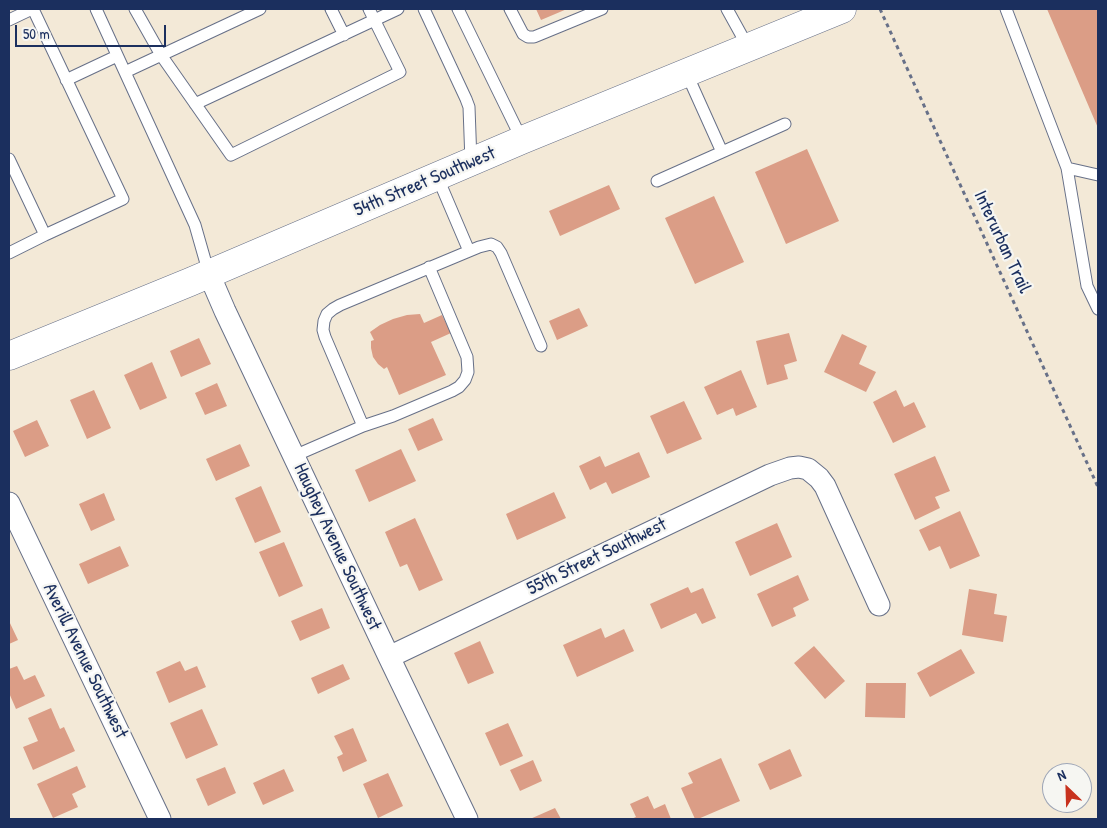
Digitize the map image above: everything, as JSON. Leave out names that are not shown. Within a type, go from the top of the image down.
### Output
[{"type":"main road","name":"54th Street Southwest","points":[[9,356],[209,274],[522,140],[842,9]]},
{"type":"street","name":"Haughey Avenue Southwest","points":[[209,274],[467,819]]},
{"type":"street","name":"55th Street Southwest","points":[[389,657],[770,475],[799,467],[808,469],[819,478],[829,495],[879,605]]},
{"type":"street","name":"Averill Avenue Southwest","points":[[9,503],[160,819]]},
{"type":"lane","points":[[9,20],[32,9],[123,199],[9,253]]},
{"type":"lane","points":[[96,9],[195,225],[209,274]]},
{"type":"lane","points":[[135,9],[161,55],[231,155],[400,72],[369,9]]},
{"type":"lane","points":[[125,72],[260,9]]},
{"type":"lane","points":[[331,9],[344,35]]},
{"type":"lane","points":[[195,104],[398,9]]},
{"type":"lane","points":[[424,9],[469,107],[471,162]]},
{"type":"lane","points":[[458,9],[522,140]]},
{"type":"lane","points":[[510,9],[523,34],[534,37],[602,9]]},
{"type":"lane","points":[[727,9],[748,47]]},
{"type":"lane","points":[[1006,9],[1067,168],[1087,286],[1098,309]]},
{"type":"lane","points":[[66,80],[117,56]]},
{"type":"lane","points":[[686,72],[722,152]]},
{"type":"lane","points":[[657,181],[785,124]]},
{"type":"lane","points":[[9,158],[45,235]]},
{"type":"lane","points":[[1067,168],[1098,175]]},
{"type":"lane","points":[[438,176],[469,251]]},
{"type":"lane","points":[[363,426],[323,330],[327,314],[340,305],[429,267],[492,244],[502,253],[541,346]]},
{"type":"lane","points":[[294,456],[452,391],[460,387],[465,380],[468,372],[467,357],[429,267]]},
{"type":"path","name":"Interurban Trail","points":[[880,9],[1098,487]]},
{"type":"building","points":[[536,9],[567,9],[541,20]]},
{"type":"building","points":[[1047,9],[1098,9],[1098,128]]},
{"type":"building","points":[[807,149],[839,221],[786,244],[755,172]]},
{"type":"building","points":[[609,185],[620,209],[560,236],[549,211]]},
{"type":"building","points":[[714,196],[744,262],[695,284],[665,218]]},
{"type":"building","points":[[579,308],[588,326],[557,340],[549,321]]},
{"type":"building","points":[[420,314],[424,323],[442,315],[451,333],[431,342],[446,375],[399,395],[387,367],[384,369],[373,357],[371,341],[374,340],[370,332],[393,319]]},
{"type":"building","points":[[789,333],[797,361],[784,365],[788,379],[767,385],[756,341]]},
{"type":"building","points":[[842,334],[867,346],[859,364],[876,372],[866,392],[824,372]]},
{"type":"building","points":[[199,338],[211,364],[181,377],[170,351]]},
{"type":"building","points":[[152,362],[167,398],[140,410],[124,375]]},
{"type":"building","points":[[741,370],[757,407],[736,416],[733,408],[717,415],[704,387]]},
{"type":"building","points":[[217,383],[227,406],[205,415],[195,393]]},
{"type":"building","points":[[94,390],[111,428],[87,439],[70,400]]},
{"type":"building","points":[[896,390],[904,407],[914,402],[926,427],[893,443],[873,402]]},
{"type":"building","points":[[684,401],[702,439],[667,454],[650,416]]},
{"type":"building","points":[[433,418],[443,440],[418,451],[408,429]]},
{"type":"building","points":[[37,420],[49,446],[25,457],[13,431]]},
{"type":"building","points":[[240,444],[250,466],[216,481],[206,459]]},
{"type":"building","points":[[401,449],[416,481],[369,502],[355,470]]},
{"type":"building","points":[[639,452],[650,477],[612,494],[606,482],[590,490],[579,466],[600,456],[605,467]]},
{"type":"building","points":[[935,456],[950,491],[935,497],[940,508],[915,520],[894,474]]},
{"type":"building","points":[[261,486],[281,532],[255,543],[235,498]]},
{"type":"building","points":[[554,492],[566,518],[517,540],[506,514]]},
{"type":"building","points":[[104,493],[115,520],[91,531],[79,504]]},
{"type":"building","points":[[960,511],[980,556],[950,569],[940,546],[929,551],[919,530]]},
{"type":"building","points":[[415,518],[443,580],[419,591],[407,564],[400,567],[385,532]]},
{"type":"building","points":[[777,523],[792,557],[750,576],[735,542]]},
{"type":"building","points":[[284,542],[303,586],[279,597],[259,552]]},
{"type":"building","points":[[120,546],[129,566],[88,584],[79,564]]},
{"type":"building","points":[[798,575],[809,600],[793,608],[796,616],[772,627],[757,594]]},
{"type":"building","points":[[688,587],[691,593],[703,588],[716,618],[702,624],[696,613],[661,629],[650,604]]},
{"type":"building","points":[[969,589],[997,594],[994,614],[1007,616],[1003,642],[962,635]]},
{"type":"building","points":[[322,608],[330,628],[300,641],[291,621]]},
{"type":"building","points":[[9,621],[18,640],[9,644]]},
{"type":"building","points":[[601,628],[605,638],[624,629],[634,651],[577,677],[563,645]]},
{"type":"building","points":[[480,641],[494,673],[468,684],[454,653]]},
{"type":"building","points":[[814,646],[845,681],[825,699],[794,663]]},
{"type":"building","points":[[961,649],[975,673],[930,697],[917,673]]},
{"type":"building","points":[[180,661],[185,671],[197,666],[206,687],[169,703],[156,672]]},
{"type":"building","points":[[343,664],[350,679],[318,694],[311,678]]},
{"type":"building","points":[[17,666],[24,680],[35,675],[45,696],[16,709],[9,693],[9,669]]},
{"type":"building","points":[[866,683],[906,683],[905,718],[865,717]]},
{"type":"building","points":[[51,708],[60,729],[64,727],[75,751],[33,770],[23,747],[38,741],[28,718]]},
{"type":"building","points":[[202,709],[218,745],[186,759],[170,723]]},
{"type":"building","points":[[508,723],[523,756],[500,766],[485,733]]},
{"type":"building","points":[[353,728],[367,761],[343,772],[337,757],[343,754],[334,736]]},
{"type":"building","points":[[790,749],[802,776],[770,790],[758,764]]},
{"type":"building","points":[[721,758],[740,801],[695,819],[681,788],[693,783],[688,773]]},
{"type":"building","points":[[533,760],[542,781],[520,791],[510,770]]},
{"type":"building","points":[[77,766],[86,787],[72,794],[78,807],[53,818],[37,784]]},
{"type":"building","points":[[225,767],[236,793],[208,806],[196,779]]},
{"type":"building","points":[[284,769],[294,791],[263,805],[253,783]]},
{"type":"building","points":[[388,773],[403,806],[378,818],[363,784]]},
{"type":"building","points":[[648,796],[654,809],[665,804],[671,819],[631,819],[636,817],[630,804]]},
{"type":"building","points":[[555,808],[561,819],[530,819]]}]
